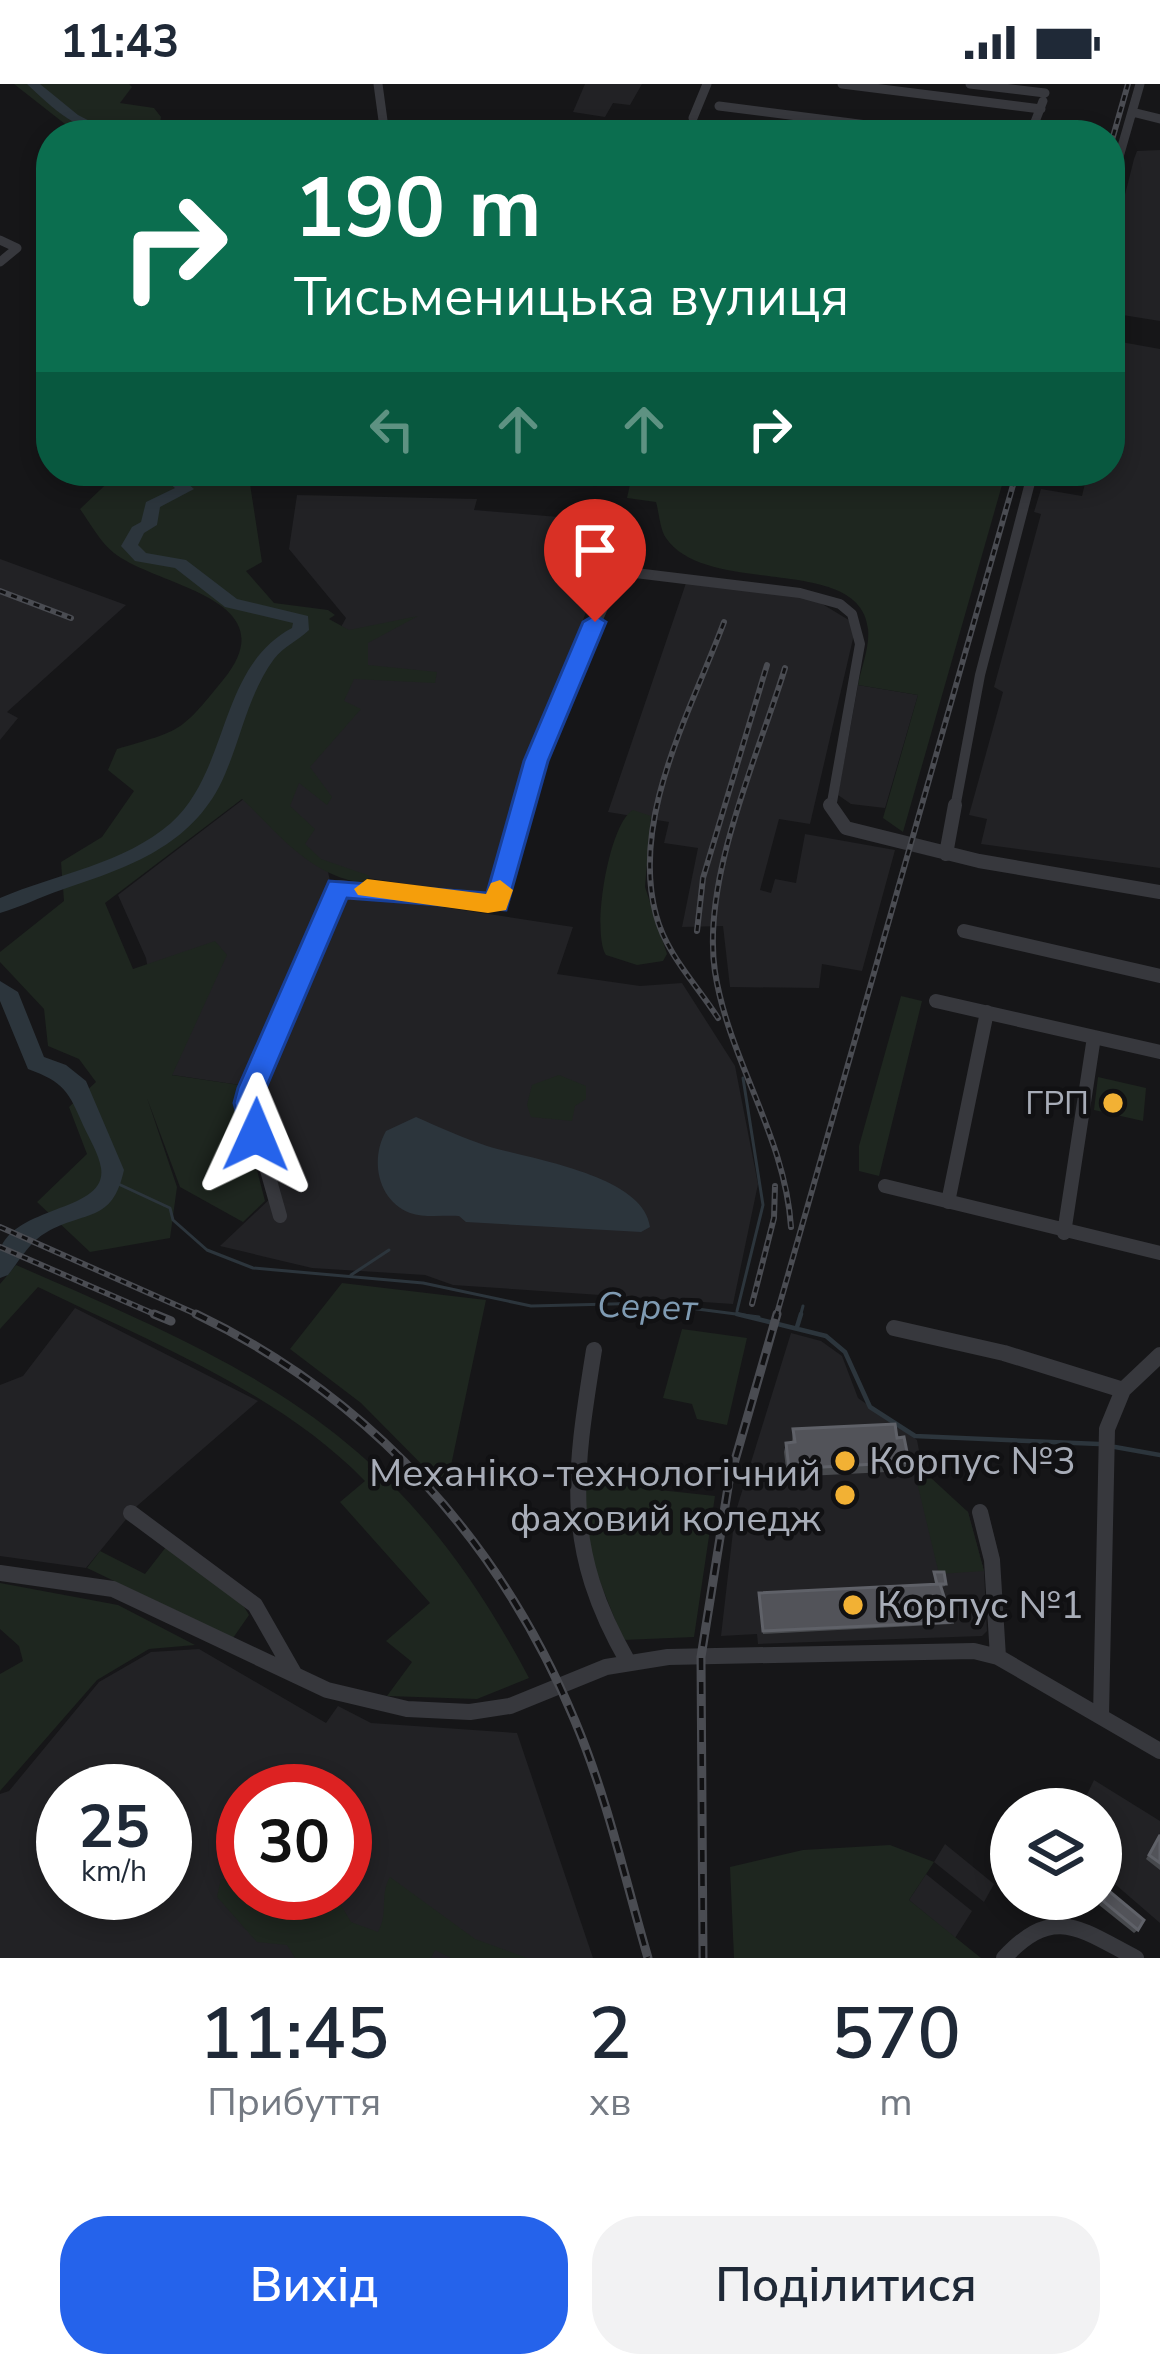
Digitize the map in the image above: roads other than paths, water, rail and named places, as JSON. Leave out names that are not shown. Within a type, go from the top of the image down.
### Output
[{"type":"street","points":[[378,84],[383,120]]},
{"type":"street","points":[[693,118],[707,84]]},
{"type":"street","points":[[842,84],[1041,109]]},
{"type":"street","points":[[970,84],[1046,88],[1036,120]]},
{"type":"street","points":[[1125,136],[1140,84]]},
{"type":"street","points":[[719,106],[828,120]]},
{"type":"street","points":[[1132,112],[1160,119]]},
{"type":"street","points":[[0,240],[17,248],[0,262]]},
{"type":"street","points":[[946,854],[980,675],[1029,486]]},
{"type":"street","points":[[280,1216],[248,1103],[338,887],[497,903],[536,761],[619,571],[806,592],[849,611],[862,632],[829,808],[837,820],[859,834],[1160,892]]},
{"type":"street","points":[[964,931],[1160,976]]},
{"type":"street","points":[[936,1001],[1160,1052]]},
{"type":"street","points":[[948,1202],[987,1012]]},
{"type":"street","points":[[1064,1233],[1094,1036]]},
{"type":"street","points":[[885,1186],[1064,1233],[1160,1252]]},
{"type":"street","points":[[894,1328],[1004,1353],[1123,1390]]},
{"type":"street","points":[[594,1350],[582,1426],[581,1541],[586,1576],[628,1662]]},
{"type":"street","points":[[1101,1716],[1106,1448],[1123,1390],[1160,1355]]},
{"type":"street","points":[[980,1512],[992,1560],[998,1657]]},
{"type":"street","points":[[131,1513],[255,1605],[296,1676]]},
{"type":"street","points":[[0,1573],[113,1589],[296,1676],[379,1706],[470,1712],[510,1706],[628,1662],[944,1650],[998,1657],[1160,1751]]},
{"type":"street","points":[[1004,1958],[1029,1933],[1063,1924],[1099,1933],[1131,1957]]},
{"type":"waterway","points":[[33,84],[78,120]]},
{"type":"waterway","points":[[0,906],[131,857],[178,828],[208,788],[262,662],[279,642],[300,630],[302,620],[231,603],[180,564],[141,557],[129,546],[138,530],[149,525],[152,505],[186,489],[182,486]]},
{"type":"waterway","points":[[0,989],[11,998],[36,1063],[58,1071],[78,1087],[113,1170],[110,1185],[96,1203],[34,1228],[0,1268]]},
{"type":"waterway","points":[[737,1311],[763,1205],[743,1078]]},
{"type":"waterway","name":"Серет","points":[[112,1181],[170,1208],[173,1220],[207,1250],[253,1268],[423,1283],[531,1306],[651,1303],[738,1314]]},
{"type":"waterway","points":[[351,1275],[389,1250]]},
{"type":"waterway","points":[[800,1317],[803,1306]]},
{"type":"waterway","name":"Серет","points":[[738,1314],[759,1317]]},
{"type":"waterway","name":"Серет","points":[[738,1314],[826,1336],[845,1352],[870,1407],[915,1436],[1099,1444]]},
{"type":"waterway","points":[[797,1327],[801,1314]]},
{"type":"waterway","name":"Серет","points":[[1115,1447],[1160,1455]]},
{"type":"railway","points":[[1118,120],[1128,84]]},
{"type":"railway","points":[[776,1317],[1013,486]]},
{"type":"railway","points":[[0,591],[71,618]]},
{"type":"railway","points":[[718,1018],[667,943],[650,878],[657,803],[724,622]]},
{"type":"railway","points":[[697,931],[703,878],[767,665]]},
{"type":"railway","points":[[785,668],[724,858],[713,936],[722,1005],[779,1161],[791,1227]]},
{"type":"railway","points":[[752,1304],[774,1218],[775,1186]]},
{"type":"railway","points":[[0,1227],[203,1317]]},
{"type":"railway","points":[[0,1247],[156,1315]]},
{"type":"railway","points":[[196,1314],[319,1388],[373,1432],[469,1536],[545,1656],[575,1721],[606,1809],[648,1958]]},
{"type":"railway","points":[[703,1958],[701,1657],[729,1481],[777,1314]]},
{"type":"railway","points":[[156,1315],[171,1321]]},
{"type":"railway","points":[[156,1315],[161,1317]]},
{"type":"place","name":"ГРП","points":[[1113,1103]]},
{"type":"place","name":"Корпус №3","points":[[845,1461]]},
{"type":"place","name":"Механіко-технологічний фаховий коледж","points":[[845,1495]]},
{"type":"place","name":"Корпус №1","points":[[853,1605]]}]
